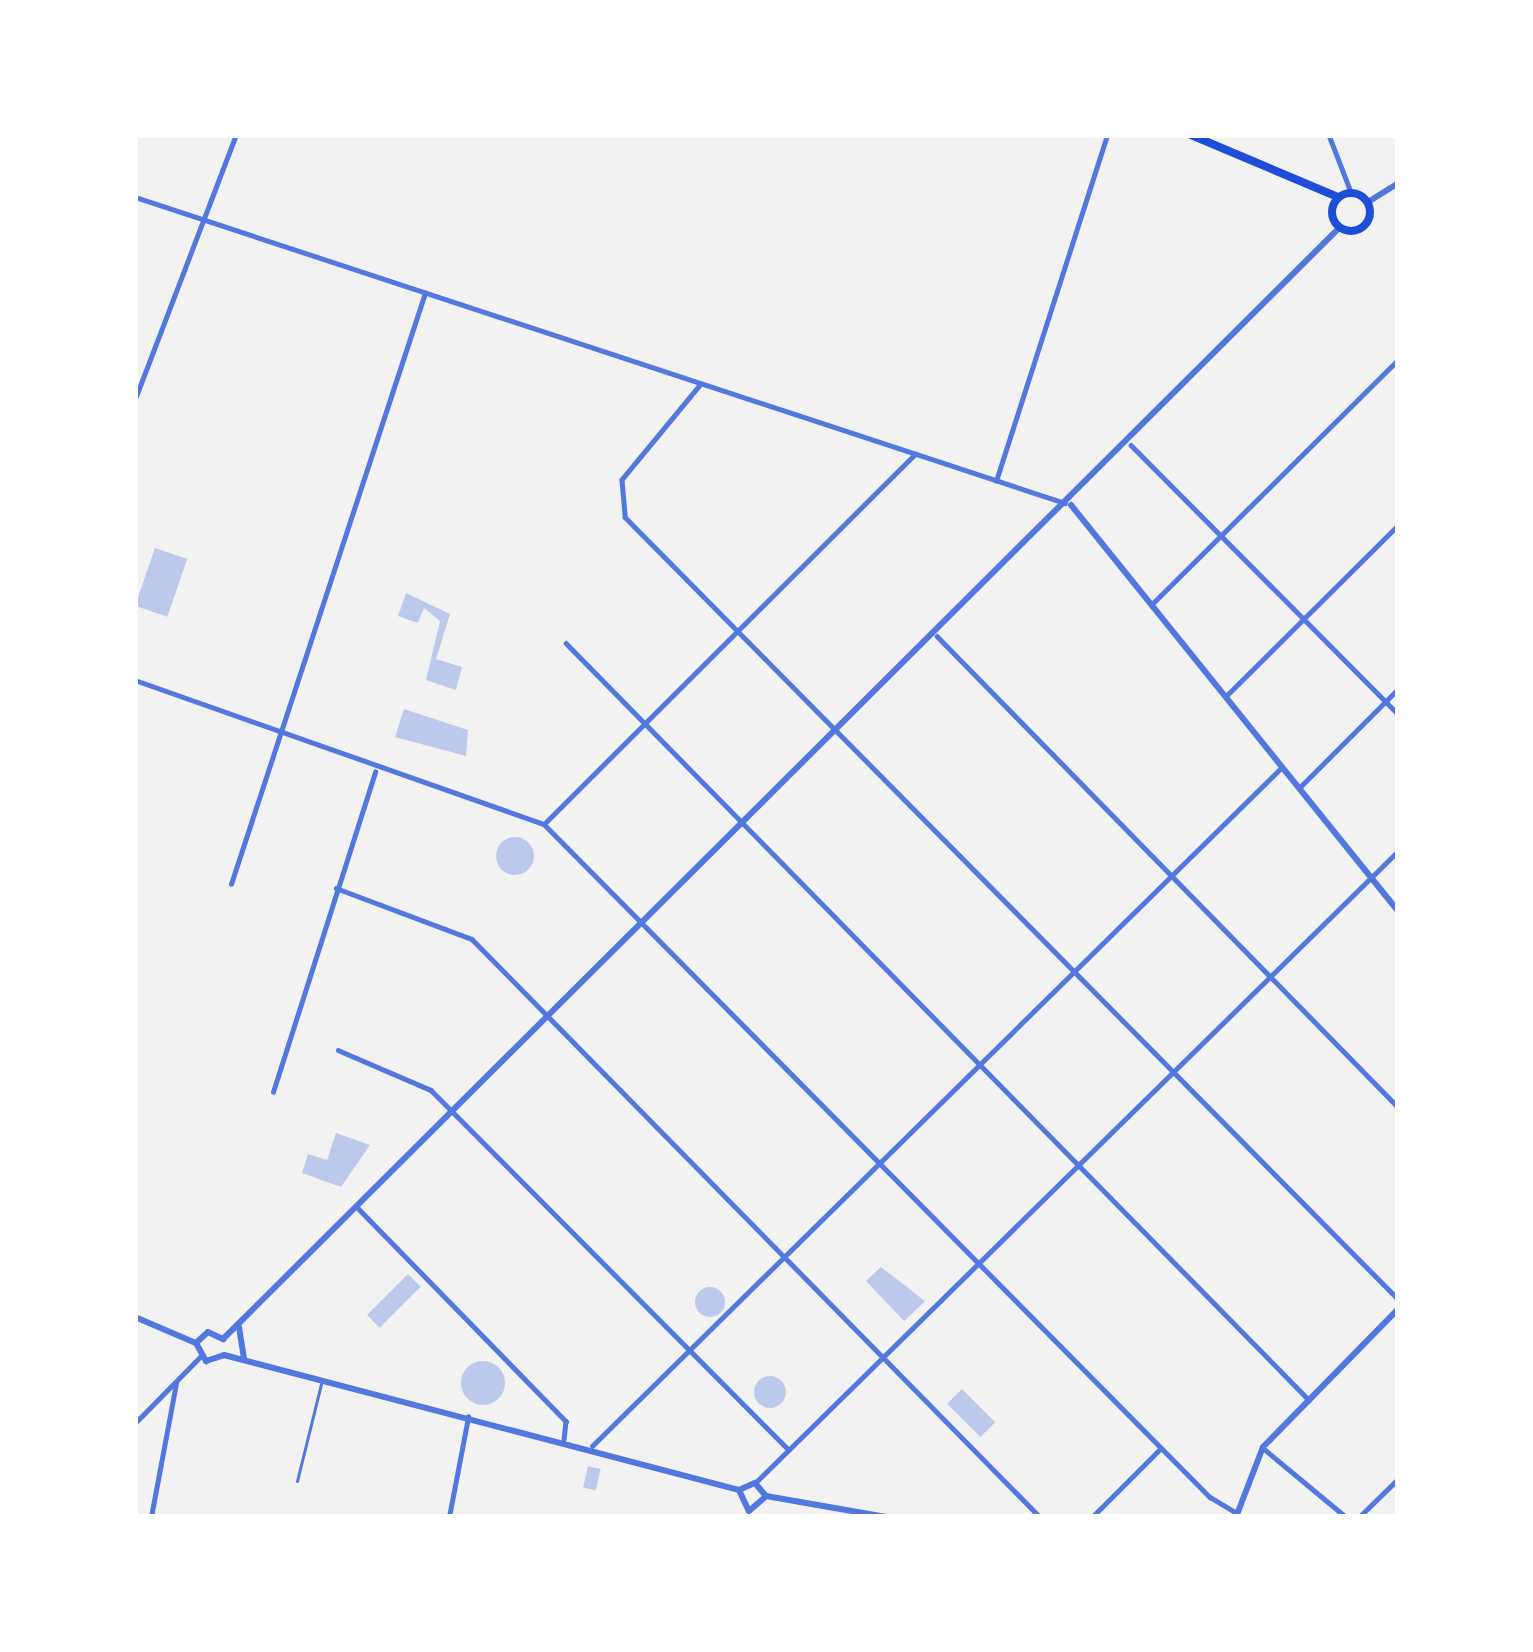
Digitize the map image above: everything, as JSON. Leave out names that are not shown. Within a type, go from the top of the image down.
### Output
[{"type":"main road","points":[[1191,135],[1338,197],[1351,192],[1368,202],[1365,225],[1340,227],[1338,197]]},
{"type":"street","points":[[135,399],[200,219],[236,135]]},
{"type":"street","points":[[996,481],[1108,135]]},
{"type":"street","points":[[1329,135],[1351,192]]},
{"type":"street","points":[[1368,202],[1398,183]]},
{"type":"street","points":[[135,197],[1071,506],[1398,911]]},
{"type":"street","points":[[224,1355],[224,1339],[1071,506],[1340,227]]},
{"type":"street","points":[[231,884],[425,293]]},
{"type":"street","points":[[1153,603],[1398,360]]},
{"type":"street","points":[[701,384],[626,473],[619,503],[1398,1299]]},
{"type":"street","points":[[1131,446],[1398,714]]},
{"type":"street","points":[[544,824],[743,633],[915,454]]},
{"type":"street","points":[[1226,696],[1398,525]]},
{"type":"street","points":[[937,636],[1398,1107]]},
{"type":"street","points":[[566,643],[1309,1400]]},
{"type":"street","points":[[135,680],[376,770],[544,824],[1161,1448],[1237,1515],[1263,1447],[1398,1309]]},
{"type":"street","points":[[1300,787],[1398,689]]},
{"type":"street","points":[[592,1446],[1283,766]]},
{"type":"street","points":[[273,1092],[376,770]]},
{"type":"street","points":[[135,1423],[200,1358],[224,1355],[592,1446],[739,1490],[754,1483],[883,1358],[1398,851]]},
{"type":"street","points":[[336,888],[461,931],[1040,1517]]},
{"type":"street","points":[[338,1050],[416,1080],[788,1449]]},
{"type":"street","points":[[356,1206],[566,1421],[564,1439]]},
{"type":"street","points":[[135,1317],[196,1343]]},
{"type":"street","points":[[241,1323],[246,1361]]},
{"type":"street","points":[[196,1343],[208,1332],[224,1339]]},
{"type":"street","points":[[196,1343],[200,1358]]},
{"type":"street","points":[[151,1517],[178,1408],[176,1383]]},
{"type":"street","points":[[449,1517],[468,1417]]},
{"type":"street","points":[[1263,1447],[1346,1517]]},
{"type":"street","points":[[1092,1517],[1161,1448]]},
{"type":"street","points":[[1358,1517],[1398,1479]]},
{"type":"street","points":[[754,1483],[766,1496],[886,1517]]},
{"type":"street","points":[[739,1490],[748,1511],[766,1496]]},
{"type":"lane","points":[[297,1481],[321,1382]]},
{"type":"building","points":[[155,548],[187,559],[167,617],[135,606]]},
{"type":"building","points":[[406,593],[450,614],[436,659],[462,667],[456,690],[426,680],[440,621],[424,608],[418,623],[398,616]]},
{"type":"building","points":[[404,709],[468,730],[466,756],[395,737]]},
{"type":"building","points":[[515,837],[529,842],[534,856],[529,870],[515,875],[501,870],[496,856],[501,842]]},
{"type":"building","points":[[336,1133],[370,1145],[341,1187],[302,1173],[308,1154],[327,1160]]},
{"type":"building","points":[[881,1267],[925,1301],[904,1321],[866,1281]]},
{"type":"building","points":[[408,1274],[421,1287],[380,1328],[367,1315]]},
{"type":"building","points":[[710,1287],[725,1302],[710,1317],[695,1302]]},
{"type":"building","points":[[483,1361],[498,1368],[505,1383],[498,1398],[483,1405],[468,1398],[461,1383],[468,1368]]},
{"type":"building","points":[[770,1376],[782,1380],[786,1392],[782,1404],[770,1408],[758,1404],[754,1392],[758,1380]]},
{"type":"building","points":[[962,1389],[995,1422],[980,1437],[947,1404]]},
{"type":"building","points":[[588,1466],[601,1469],[596,1490],[583,1487]]}]
